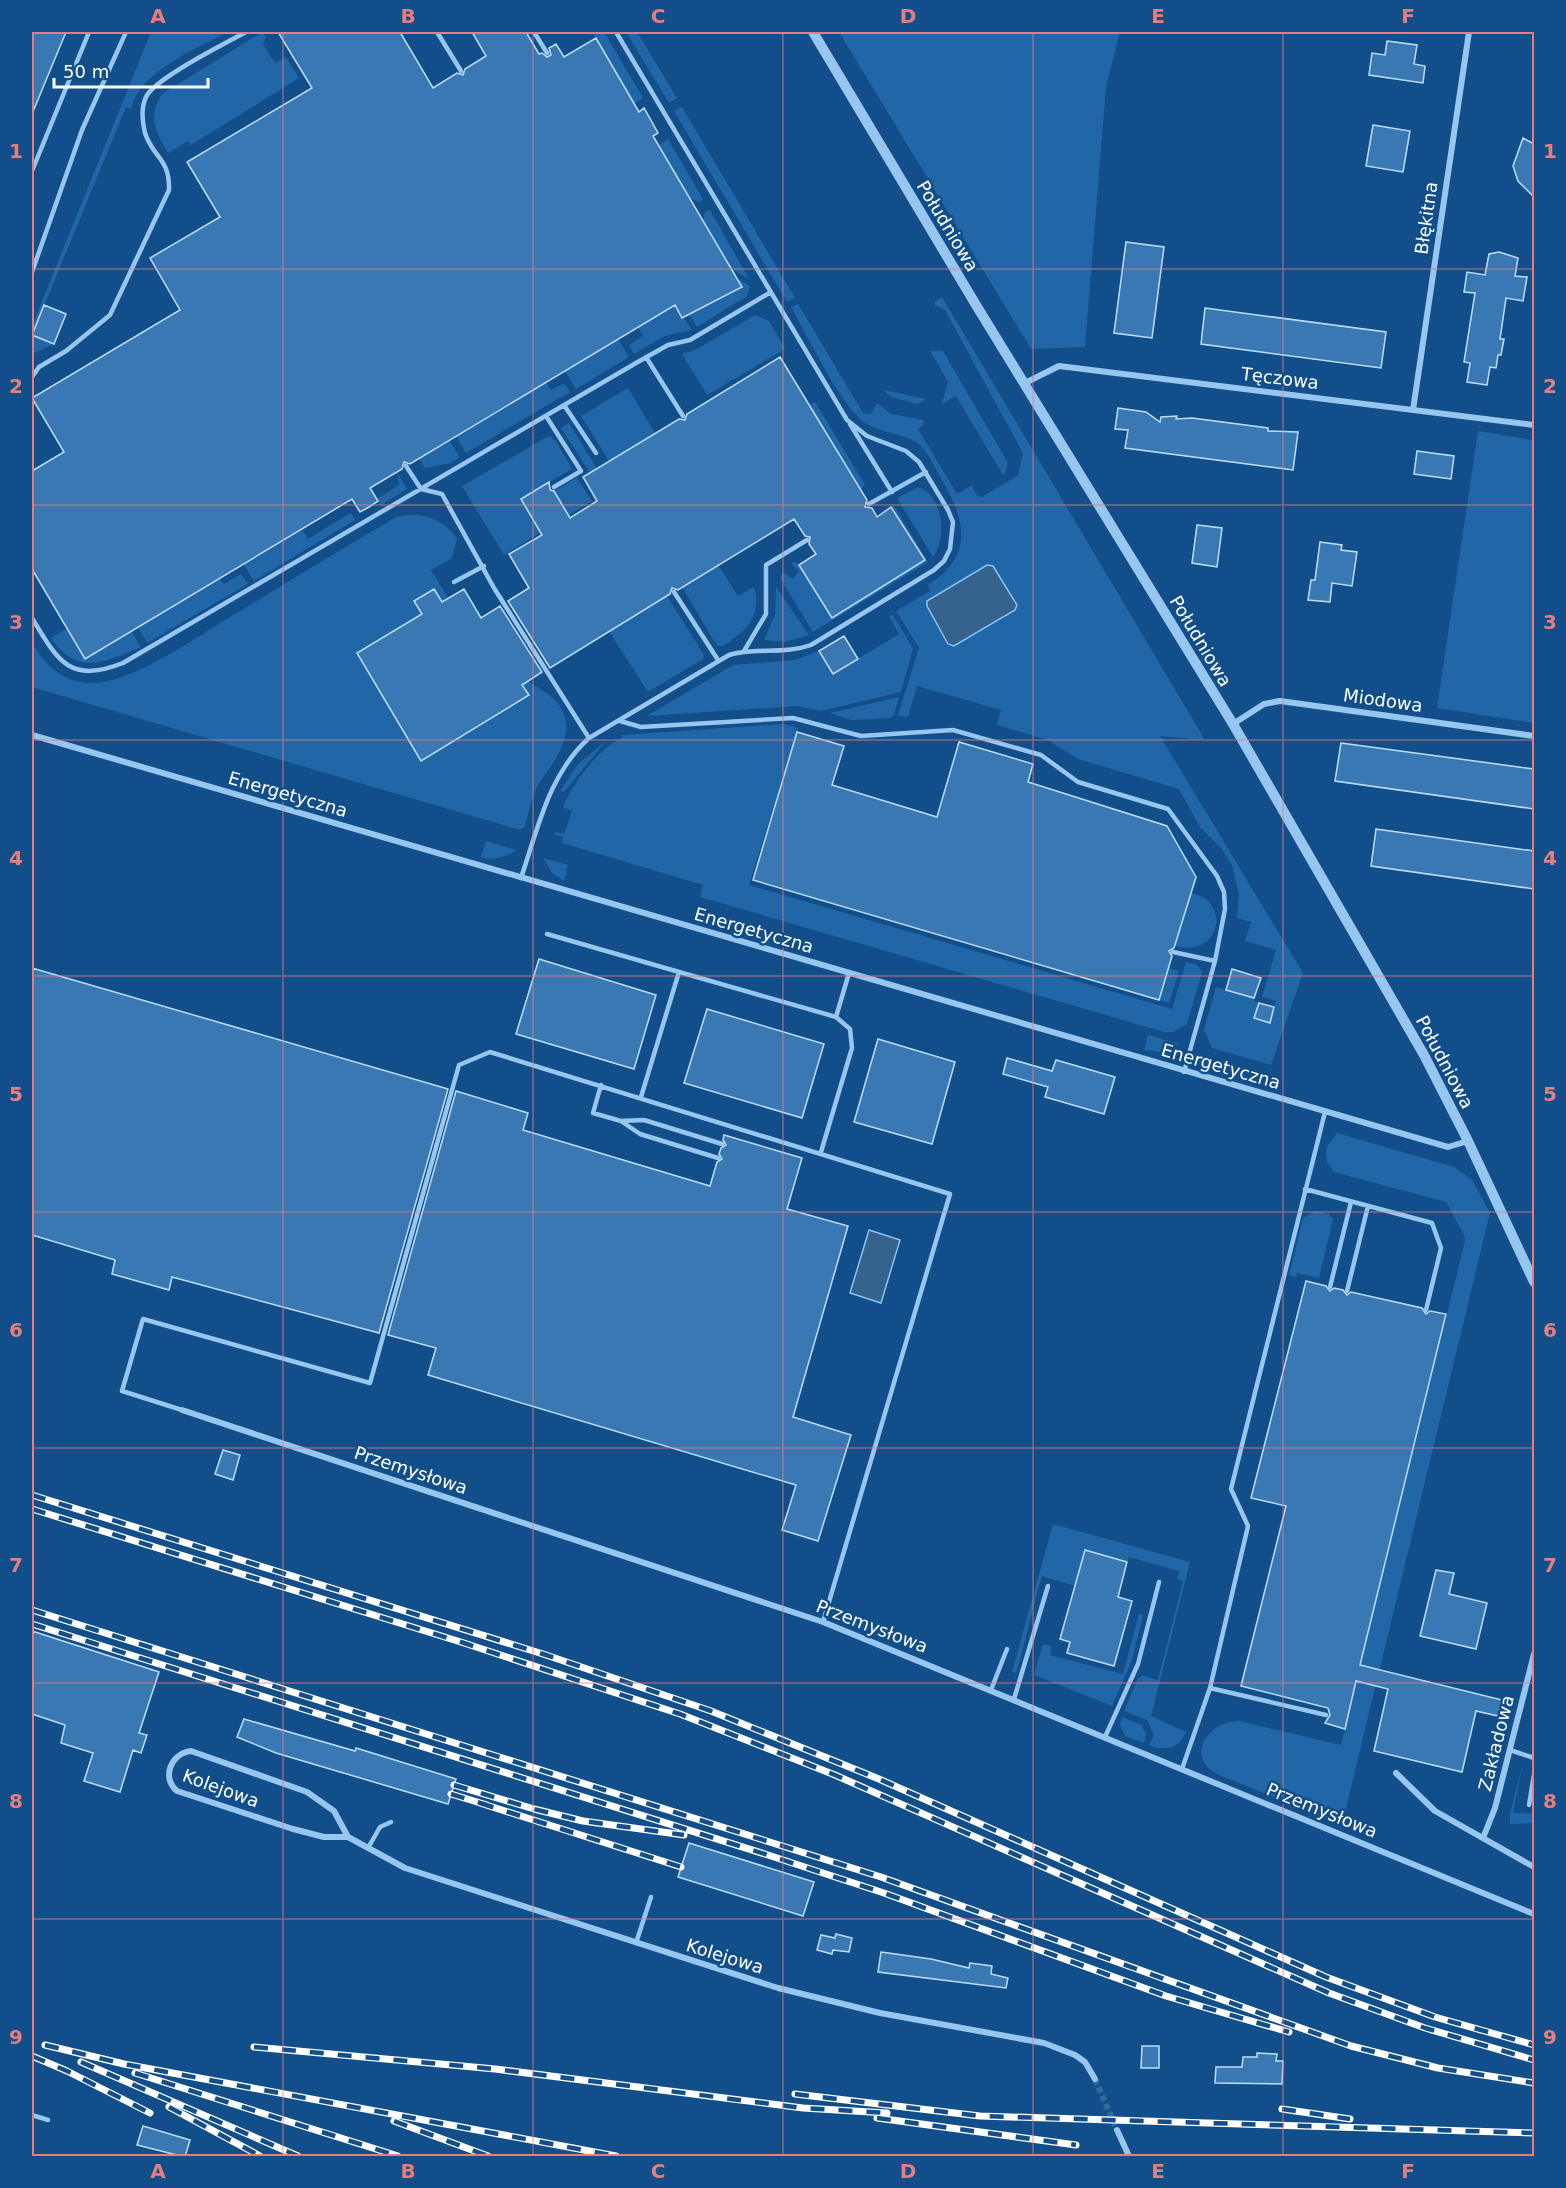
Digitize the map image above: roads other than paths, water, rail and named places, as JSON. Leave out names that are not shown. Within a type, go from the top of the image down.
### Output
[{"type":"street","name":"Południowa","points":[[813,32],[1233,724],[1424,1055],[1468,1141],[1534,1282]]},
{"type":"street","name":"Błękitna","points":[[1413,410],[1469,32]]},
{"type":"street","name":"Tęczowa","points":[[1025,383],[1059,366],[1534,425]]},
{"type":"street","name":"Miodowa","points":[[1233,724],[1264,704],[1280,702],[1534,736]]},
{"type":"street","name":"Energetyczna","points":[[32,735],[1448,1148],[1468,1141]]},
{"type":"street","name":"Przemysłowa","points":[[182,1410],[823,1622],[991,1689],[1534,1914]]},
{"type":"street","name":"Zakładowa","points":[[1483,1838],[1495,1808],[1534,1654]]},
{"type":"street","name":"Kolejowa","points":[[348,1837],[334,1810],[297,1787],[191,1751],[182,1752],[176,1756],[168,1778],[170,1785],[177,1791],[293,1829],[324,1837],[348,1837],[405,1868],[635,1944],[815,1998],[1044,2043],[1075,2055],[1085,2062],[1095,2079]]},
{"type":"street","points":[[1396,1773],[1435,1811],[1534,1867]]},
{"type":"street","points":[[1117,2130],[1129,2157]]},
{"type":"lane","points":[[32,171],[89,32]]},
{"type":"lane","points":[[32,272],[82,130],[126,32]]},
{"type":"lane","points":[[32,377],[39,367],[66,351],[110,315],[169,190],[169,173],[146,134],[142,114],[147,95],[164,79],[246,32]]},
{"type":"lane","points":[[437,32],[461,71]]},
{"type":"lane","points":[[534,32],[547,53]]},
{"type":"lane","points":[[616,32],[892,492]]},
{"type":"lane","points":[[32,618],[62,663],[80,671],[92,672],[113,668],[148,651],[646,357],[668,345],[690,339],[771,292]]},
{"type":"lane","points":[[646,357],[683,416]]},
{"type":"lane","points":[[564,405],[596,453]]},
{"type":"lane","points":[[546,416],[581,471],[554,487]]},
{"type":"lane","points":[[521,878],[550,792],[576,750],[589,738],[718,660],[744,651],[792,652],[812,645],[934,570],[944,561],[951,542],[952,522],[948,510],[926,472],[919,462],[906,451],[867,436],[847,420]]},
{"type":"lane","points":[[406,466],[421,489],[442,494],[494,588],[589,738]]},
{"type":"lane","points":[[869,504],[926,472]]},
{"type":"lane","points":[[744,651],[766,614],[766,566],[807,540]]},
{"type":"lane","points":[[454,582],[484,567]]},
{"type":"lane","points":[[674,592],[718,660]]},
{"type":"lane","points":[[620,721],[641,727],[794,718],[861,735],[953,730],[1041,755],[1078,782],[1168,809],[1217,876],[1224,892],[1223,928],[1184,1072]]},
{"type":"lane","points":[[547,934],[836,1017],[850,1029],[852,1048],[821,1152]]},
{"type":"lane","points":[[1173,952],[1215,961]]},
{"type":"lane","points":[[641,1097],[679,972]]},
{"type":"lane","points":[[836,1017],[849,973]]},
{"type":"lane","points":[[182,1410],[122,1390],[143,1319],[370,1383],[459,1065],[490,1052],[821,1152],[950,1194],[823,1622]]},
{"type":"lane","points":[[602,1085],[593,1113],[621,1121],[640,1134],[718,1158]]},
{"type":"lane","points":[[1182,1769],[1210,1688],[1248,1526],[1231,1489],[1325,1112]]},
{"type":"lane","points":[[621,1121],[644,1120],[722,1144]]},
{"type":"lane","points":[[1305,1189],[1432,1223],[1441,1248],[1426,1310]]},
{"type":"lane","points":[[1330,1287],[1351,1202]]},
{"type":"lane","points":[[1347,1291],[1368,1206]]},
{"type":"lane","points":[[1105,1737],[1138,1664],[1159,1582]]},
{"type":"lane","points":[[1014,1699],[1048,1586]]},
{"type":"lane","points":[[991,1689],[1007,1649]]},
{"type":"lane","points":[[1210,1688],[1326,1714]]},
{"type":"lane","points":[[1510,1750],[1534,1758]]},
{"type":"lane","points":[[1529,1805],[1534,1775]]},
{"type":"lane","points":[[368,1848],[380,1827],[392,1822]]},
{"type":"lane","points":[[635,1944],[651,1897]]},
{"type":"lane","points":[[32,2115],[48,2120]]},
{"type":"tunnel","points":[[1095,2079],[1117,2130]]},
{"type":"railway","points":[[32,1495],[543,1654],[711,1711],[879,1779],[1326,1977],[1435,2017],[1534,2045]]},
{"type":"railway","points":[[32,1509],[464,1643],[680,1714],[835,1775],[1329,1993],[1425,2028],[1534,2060]]},
{"type":"railway","points":[[32,1610],[881,1877],[1351,2046],[1438,2068],[1534,2083]]},
{"type":"railway","points":[[32,1624],[768,1855],[884,1893],[1166,1996],[1289,2032]]},
{"type":"railway","points":[[454,1785],[583,1821],[684,1835]]},
{"type":"railway","points":[[451,1794],[487,1805]]},
{"type":"railway","points":[[480,1803],[681,1867]]},
{"type":"railway","points":[[45,2045],[124,2064],[616,2156]]},
{"type":"railway","points":[[254,2047],[495,2069],[803,2108],[887,2113]]},
{"type":"railway","points":[[32,2056],[150,2113]]},
{"type":"railway","points":[[81,2062],[298,2156]]},
{"type":"railway","points":[[135,2073],[398,2156]]},
{"type":"railway","points":[[795,2094],[980,2116],[1534,2133]]},
{"type":"railway","points":[[169,2107],[260,2156]]},
{"type":"railway","points":[[1282,2109],[1350,2119]]},
{"type":"railway","points":[[877,2118],[1076,2145]]},
{"type":"railway","points":[[394,2121],[488,2156]]}]
